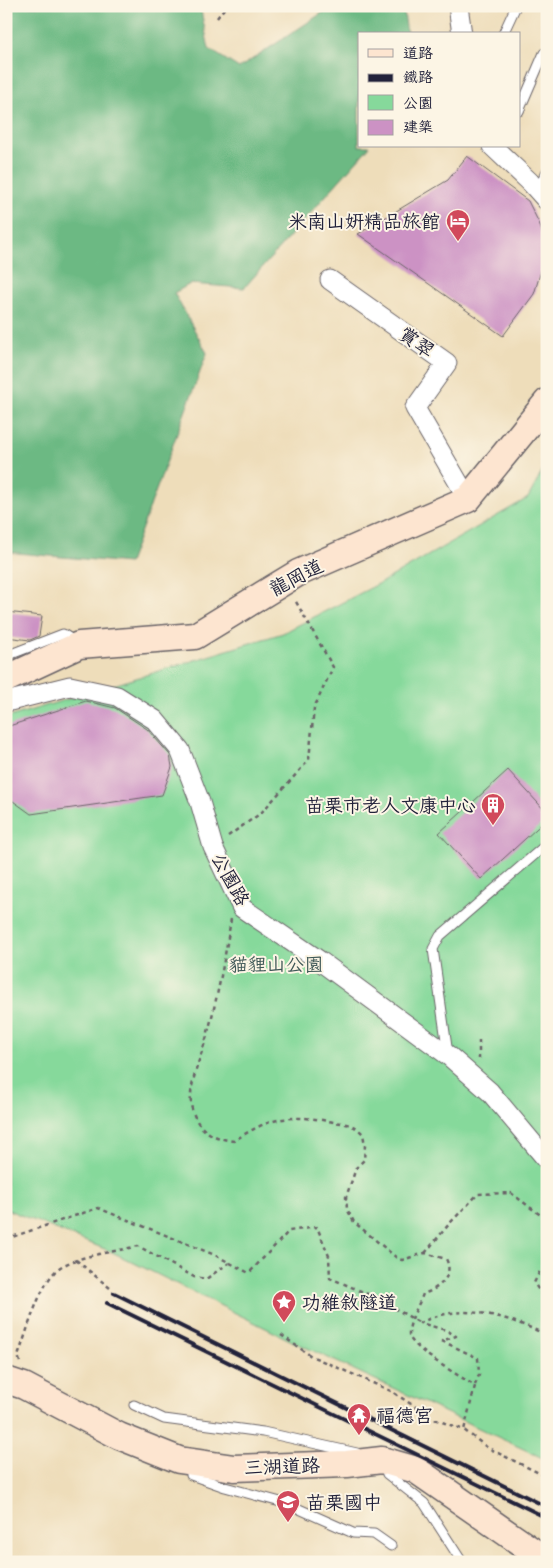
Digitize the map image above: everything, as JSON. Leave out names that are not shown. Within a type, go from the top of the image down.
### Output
[{"type":"street","points":[[458,6],[462,32]]},
{"type":"street","points":[[499,150],[542,196]]},
{"type":"street","name":"賞翠","points":[[330,280],[447,363],[415,408],[468,499]]},
{"type":"street","name":"龍岡道","points":[[6,678],[79,645],[195,636],[298,573],[468,499],[547,402]]},
{"type":"street","name":"公園路","points":[[6,702],[70,686],[117,696],[155,720],[180,750],[200,802],[213,847],[242,908],[320,961],[449,1056],[490,1092],[547,1160]]},
{"type":"street","name":"三湖道路","points":[[15,1383],[118,1436],[179,1460],[234,1468],[347,1464],[382,1460],[416,1470],[547,1562]]},
{"type":"lane","points":[[503,32],[516,6]]},
{"type":"lane","points":[[520,109],[544,53]]},
{"type":"lane","points":[[542,196],[547,171]]},
{"type":"lane","points":[[6,656],[64,634],[79,645]]},
{"type":"lane","points":[[449,1056],[433,949],[440,936],[547,844]]},
{"type":"lane","points":[[134,1405],[164,1419],[263,1432],[382,1460],[388,1474],[424,1503],[462,1562]]},
{"type":"lane","points":[[190,1461],[191,1475],[288,1504],[353,1533],[374,1534],[391,1546]]},
{"type":"path","points":[[217,18],[226,6]]},
{"type":"path","points":[[213,847],[261,813],[309,760],[314,708],[333,667],[284,581]]},
{"type":"path","points":[[232,913],[210,1025],[197,1065],[191,1108],[199,1127],[212,1137],[234,1141],[258,1125],[288,1118],[318,1119],[354,1126],[363,1134],[365,1145],[364,1160],[356,1168],[346,1197],[351,1218],[374,1241],[398,1259],[402,1260],[426,1253],[446,1259],[448,1274],[437,1287],[423,1294],[412,1320],[409,1334],[412,1343],[428,1356],[464,1377],[475,1386]]},
{"type":"path","points":[[479,1040],[479,1061]]},
{"type":"path","points":[[426,1253],[450,1223],[478,1194],[511,1192],[547,1220]]},
{"type":"path","points":[[6,1239],[98,1208],[202,1250],[249,1273],[289,1231],[317,1227],[329,1256],[330,1278],[375,1297],[412,1320],[446,1330],[456,1336],[442,1341],[478,1358],[480,1374],[475,1386],[464,1430]]},
{"type":"path","points":[[15,1383],[18,1356],[42,1288],[62,1265],[138,1246],[194,1277],[206,1279],[229,1262]]},
{"type":"path","points":[[76,1260],[110,1288]]},
{"type":"path","points":[[547,1272],[540,1271],[534,1283],[547,1302]]},
{"type":"path","points":[[420,1323],[436,1315],[485,1312],[547,1335]]},
{"type":"path","points":[[281,1335],[311,1356],[375,1383],[434,1420],[464,1430],[488,1448],[547,1477]]},
{"type":"green space","points":[[6,6],[200,6],[209,49],[239,68],[325,11],[328,6],[403,6],[407,32],[358,32],[358,148],[368,148],[244,288],[190,284],[174,293],[207,353],[129,563],[6,552]]},
{"type":"green space","name":"貓貍山公園","points":[[547,463],[547,1460],[290,1340],[112,1252],[6,1209],[6,718],[283,633],[384,581],[528,498]]},
{"type":"building","name":"米南山妍精品旅館","points":[[467,156],[528,201],[540,225],[547,251],[534,294],[503,336],[358,234],[448,180]]},
{"type":"building","points":[[6,612],[42,616],[39,636],[30,640],[6,637]]},
{"type":"building","points":[[86,701],[115,708],[147,729],[170,755],[172,767],[162,795],[31,814],[6,796],[6,727]]},
{"type":"building","name":"苗栗市老人文康中心","points":[[508,770],[547,813],[547,819],[481,879],[439,833]]},
{"type":"railway","points":[[114,1293],[547,1507]]},
{"type":"railway","points":[[107,1303],[547,1518]]},
{"type":"place","name":"米南山妍精品旅館","points":[[458,242]]},
{"type":"place","name":"苗栗市老人文康中心","points":[[493,826]]},
{"type":"place","name":"功維敘隧道","points":[[284,1323]]},
{"type":"place","name":"福德宮","points":[[359,1436]]},
{"type":"place","name":"苗栗國中","points":[[288,1523]]}]
